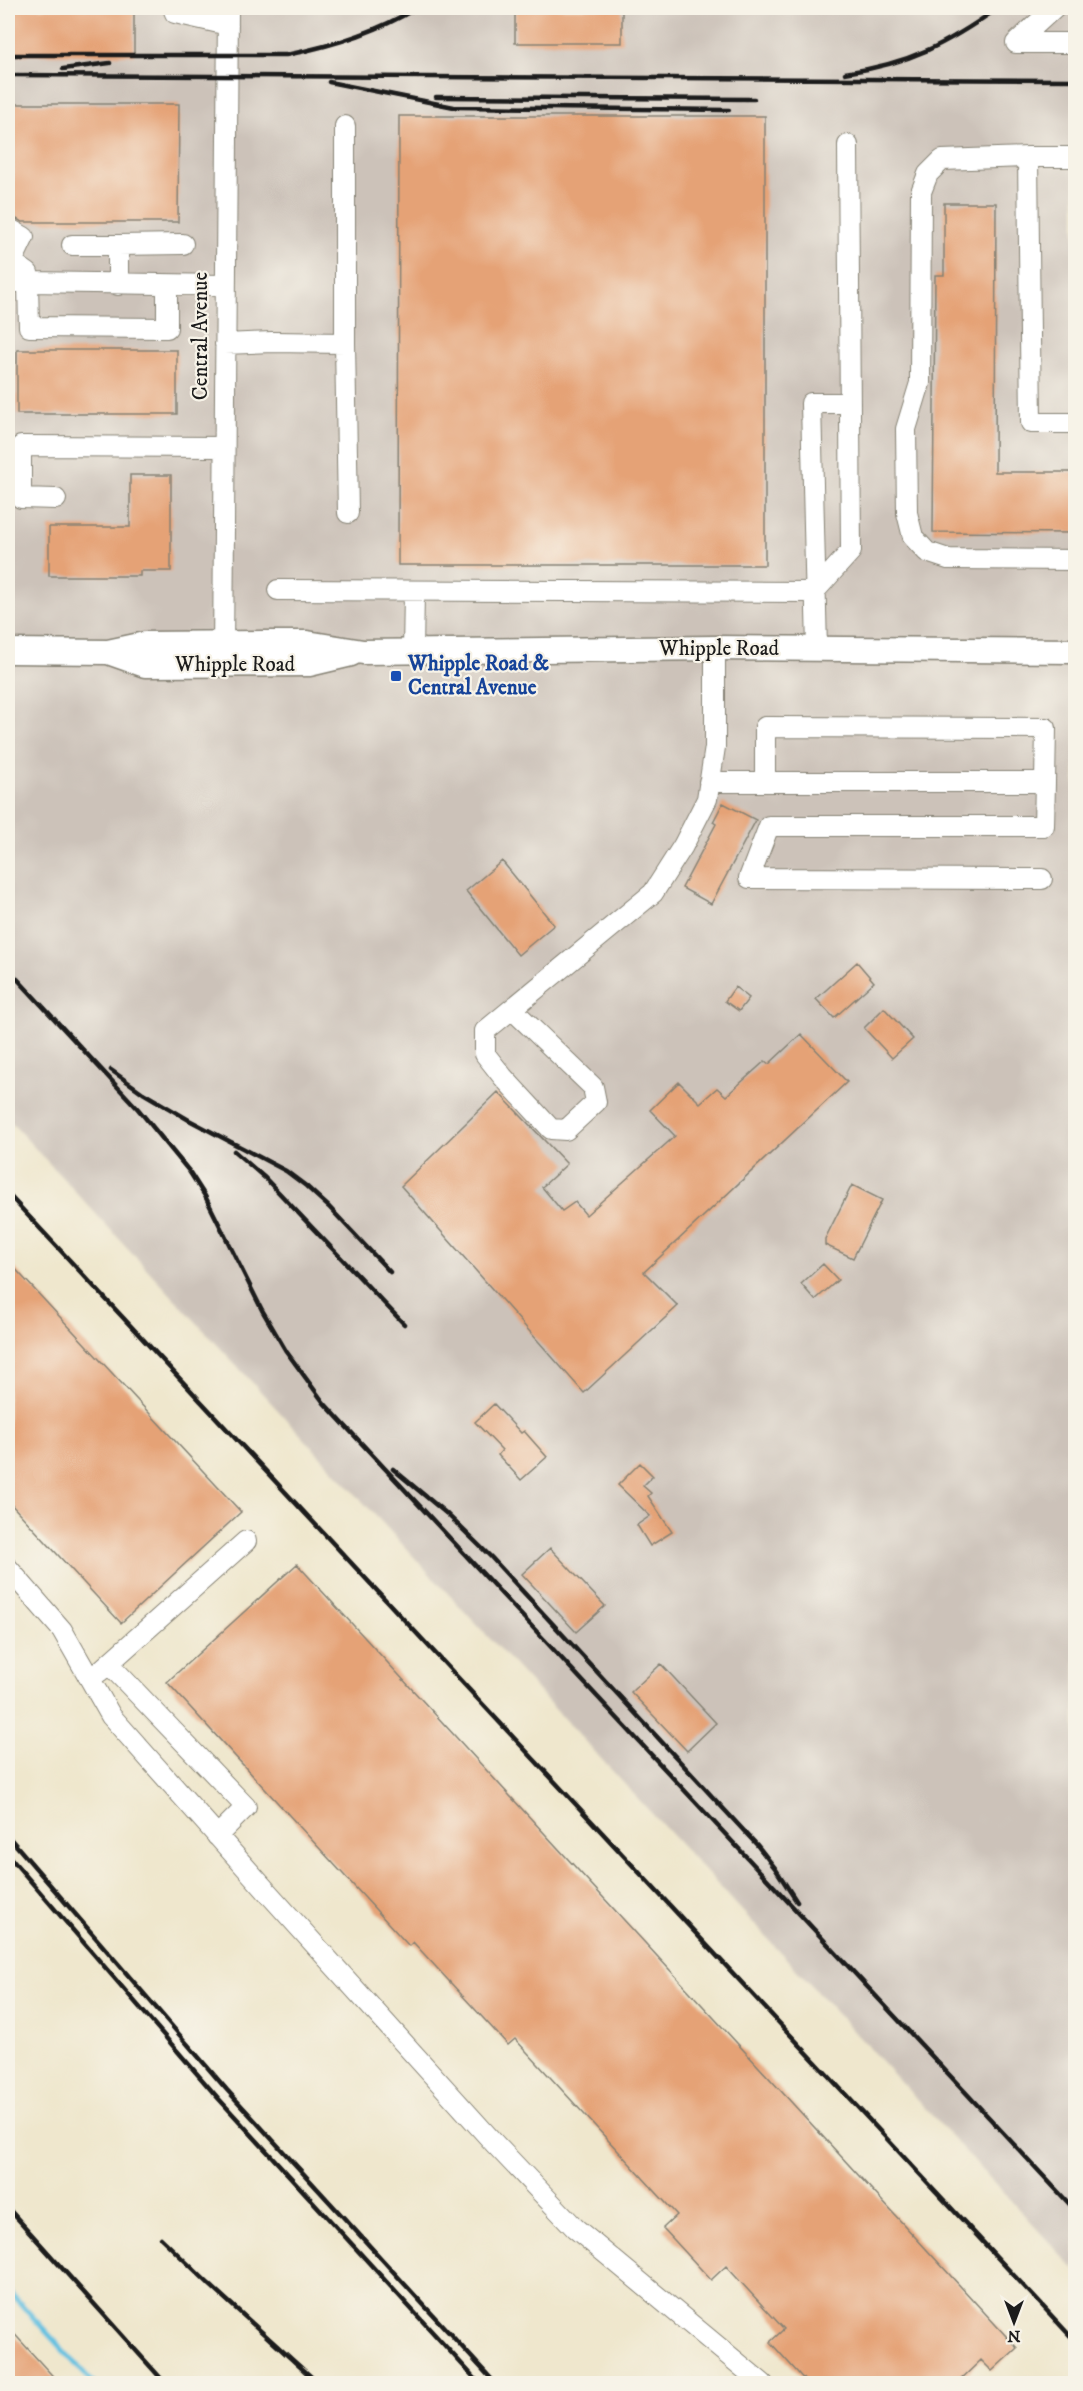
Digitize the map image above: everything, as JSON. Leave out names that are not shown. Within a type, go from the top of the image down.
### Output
[{"type":"main road","name":"Whipple Road","points":[[8,651],[108,652],[145,665],[223,654],[309,664],[363,652],[715,648],[1076,651]]},
{"type":"street","points":[[172,8],[175,13],[228,16]]},
{"type":"street","points":[[1054,8],[1016,43],[1076,43]]},
{"type":"street","name":"Central Avenue","points":[[223,654],[228,16]]},
{"type":"street","points":[[345,126],[348,513]]},
{"type":"street","points":[[278,590],[814,592],[851,551],[848,146]]},
{"type":"street","points":[[1028,157],[1031,423],[1076,423]]},
{"type":"street","points":[[1076,157],[942,160],[927,174],[921,192],[920,383],[906,429],[907,513],[913,537],[927,552],[948,559],[1076,560]]},
{"type":"street","points":[[8,228],[24,237],[10,261],[28,273],[29,327],[167,328],[167,285]]},
{"type":"street","points":[[72,245],[183,244]]},
{"type":"street","points":[[117,285],[118,245]]},
{"type":"street","points":[[8,282],[225,285]]},
{"type":"street","points":[[225,344],[345,343]]},
{"type":"street","points":[[817,649],[811,404],[850,403]]},
{"type":"street","points":[[56,499],[21,498],[21,446],[224,447]]},
{"type":"street","points":[[413,652],[414,592]]},
{"type":"street","points":[[512,1009],[593,1088],[596,1102],[566,1130],[550,1129],[503,1077],[486,1054],[485,1031],[653,893],[682,846],[707,800],[715,747],[715,648]]},
{"type":"street","points":[[765,783],[765,727],[1046,728],[1044,826],[769,826],[749,878],[1042,879]]},
{"type":"street","points":[[709,783],[1045,783]]},
{"type":"street","points":[[91,1680],[246,1541]]},
{"type":"street","points":[[8,1568],[62,1630],[111,1716],[487,2135],[575,2228],[763,2384]]},
{"type":"street","points":[[108,1664],[246,1807],[217,1836]]},
{"type":"shaded area","points":[[8,8],[1075,8],[1075,2270],[8,1119]]},
{"type":"building","points":[[8,8],[134,8],[134,55],[8,55]]},
{"type":"building","points":[[515,8],[622,8],[622,43],[515,43]]},
{"type":"building","points":[[8,104],[179,104],[178,222],[22,222],[13,217],[13,128],[8,128]]},
{"type":"building","points":[[399,116],[765,116],[765,565],[398,565]]},
{"type":"building","points":[[944,203],[996,203],[995,472],[1076,472],[1076,533],[933,532],[935,275],[944,275]]},
{"type":"building","points":[[17,350],[177,350],[177,414],[17,414]]},
{"type":"building","points":[[130,475],[171,475],[171,571],[140,571],[140,576],[49,576],[49,527],[130,527]]},
{"type":"building","points":[[723,803],[756,820],[711,904],[682,888],[716,824],[713,822]]},
{"type":"building","points":[[502,861],[554,925],[518,955],[466,891]]},
{"type":"building","points":[[857,962],[874,982],[834,1018],[816,999]]},
{"type":"building","points":[[735,987],[749,998],[739,1011],[725,1001]]},
{"type":"building","points":[[884,1008],[913,1039],[892,1058],[864,1028]]},
{"type":"building","points":[[801,1034],[847,1082],[644,1272],[678,1306],[584,1393],[401,1186],[498,1092],[567,1164],[542,1187],[562,1211],[575,1202],[586,1215],[675,1136],[650,1110],[679,1082],[700,1103],[717,1088],[726,1096],[765,1061],[769,1064]]},
{"type":"building","points":[[852,1185],[882,1200],[853,1258],[825,1245],[825,1239]]},
{"type":"building","points":[[8,1261],[241,1512],[121,1623],[8,1501]]},
{"type":"building","points":[[823,1264],[838,1280],[815,1300],[801,1284]]},
{"type":"building","points":[[494,1404],[521,1433],[524,1431],[547,1457],[521,1480],[498,1455],[502,1450],[475,1422]]},
{"type":"building","points":[[640,1463],[653,1476],[643,1486],[651,1493],[648,1496],[672,1532],[650,1546],[637,1525],[650,1516],[618,1485]]},
{"type":"building","points":[[550,1548],[605,1606],[576,1632],[522,1574]]},
{"type":"building","points":[[297,1564],[1017,2348],[992,2371],[981,2360],[956,2384],[808,2384],[770,2342],[784,2329],[726,2266],[711,2280],[663,2228],[677,2215],[515,2039],[508,2045],[413,1942],[409,1946],[167,1682]]},
{"type":"building","points":[[661,1664],[716,1723],[687,1751],[631,1692]]},
{"type":"building","points":[[8,2327],[60,2384],[8,2384]]},
{"type":"waterway","points":[[8,2290],[94,2384]]},
{"type":"railway","points":[[8,55],[286,55],[353,38],[385,25],[416,8]]},
{"type":"railway","points":[[845,73],[889,64],[926,51],[962,32],[998,8]]},
{"type":"railway","points":[[63,69],[110,63]]},
{"type":"railway","points":[[8,75],[1076,80]]},
{"type":"railway","points":[[329,82],[454,107],[729,110]]},
{"type":"railway","points":[[436,97],[754,99]]},
{"type":"railway","points":[[8,969],[138,1109],[189,1171],[205,1196],[262,1310],[286,1351],[324,1403],[1076,2211]]},
{"type":"railway","points":[[111,1070],[143,1093],[189,1120],[286,1171],[329,1207],[390,1272]]},
{"type":"railway","points":[[234,1151],[265,1178],[404,1324]]},
{"type":"railway","points":[[8,1194],[1076,2342]]},
{"type":"railway","points":[[393,1469],[447,1514],[491,1557],[757,1845],[797,1902]]},
{"type":"railway","points":[[8,1836],[227,2090],[496,2384]]},
{"type":"railway","points":[[8,1855],[218,2098],[480,2384]]},
{"type":"railway","points":[[8,2208],[166,2384]]},
{"type":"railway","points":[[161,2238],[319,2384]]},
{"type":"place","name":"Whipple Road & Central Avenue","points":[[396,676]]}]
